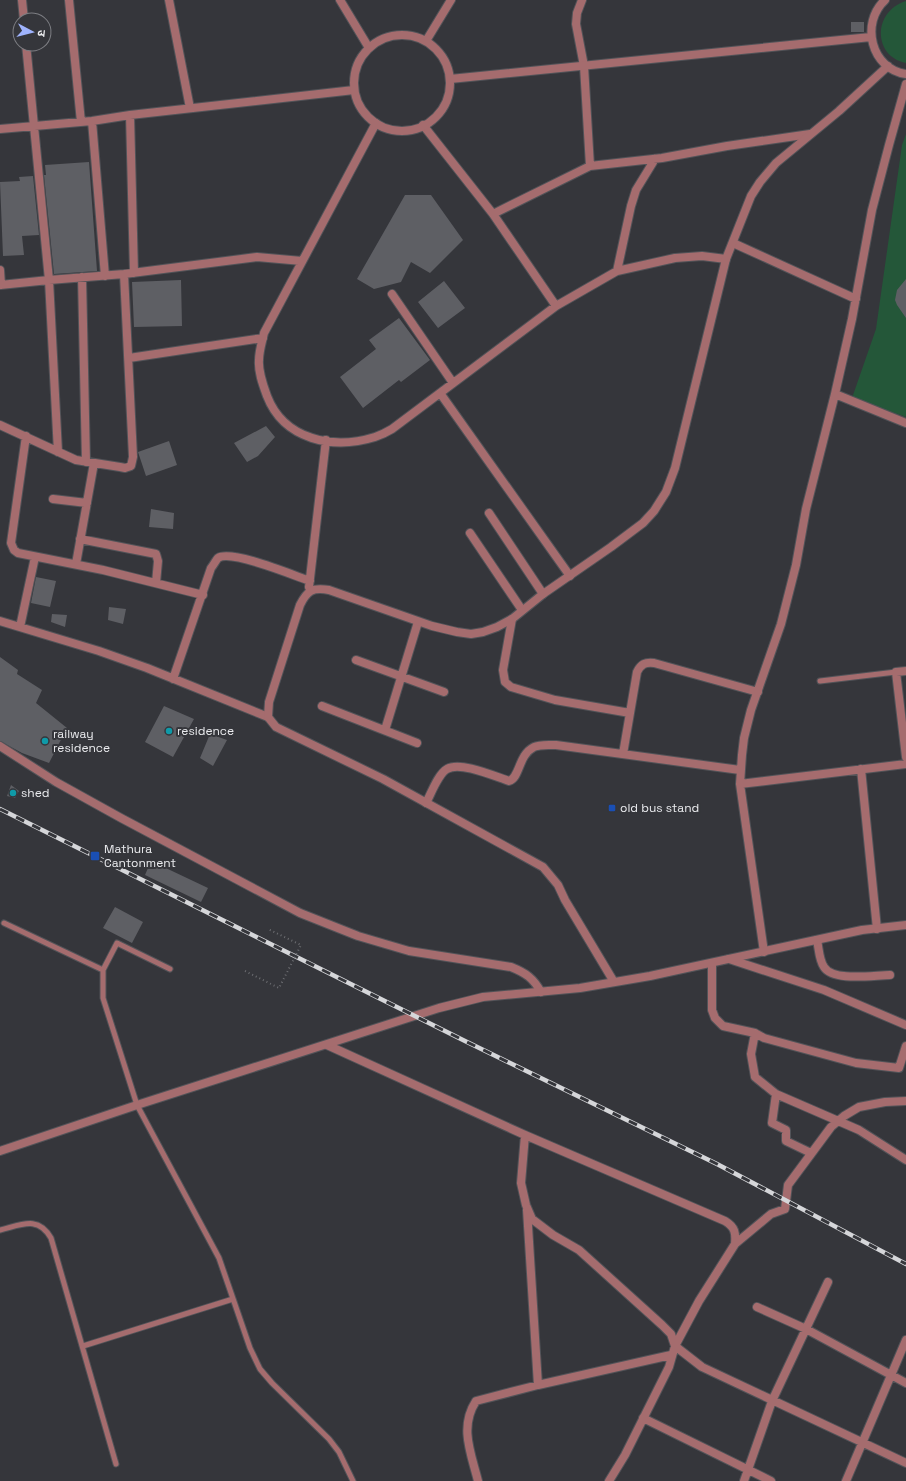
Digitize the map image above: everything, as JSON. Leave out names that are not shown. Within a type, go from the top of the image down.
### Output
[{"type":"street","points":[[22,0],[23,12]]},
{"type":"street","points":[[69,0],[82,122]]},
{"type":"street","points":[[170,0],[190,108]]},
{"type":"street","points":[[340,0],[369,48]]},
{"type":"street","points":[[426,41],[451,0]]},
{"type":"street","points":[[582,0],[576,13],[576,24],[584,66],[590,166]]},
{"type":"street","points":[[872,0],[882,2],[873,16],[870,30],[878,56],[888,66],[900,73],[906,74]]},
{"type":"street","points":[[396,35],[412,36],[426,41],[438,51],[446,64],[450,79],[448,96],[441,110],[430,122],[415,129],[399,131],[383,127],[369,119],[359,106],[354,90],[354,75],[359,60],[369,48],[381,39],[396,35]]},
{"type":"street","points":[[450,79],[871,37]]},
{"type":"street","points":[[27,52],[49,280],[58,452]]},
{"type":"street","points":[[268,717],[269,702],[298,611],[305,596],[309,592],[318,589],[329,590],[418,622],[457,632],[471,634],[483,632],[512,619],[522,610],[643,523],[654,511],[666,492],[675,468],[726,259],[751,196],[760,182],[776,163],[839,111],[888,66]]},
{"type":"street","points":[[764,952],[740,784],[740,770],[744,738],[751,710],[781,624],[796,565],[806,509],[835,394],[856,299],[872,210],[906,84]]},
{"type":"street","points":[[0,130],[92,121],[130,115],[354,90]]},
{"type":"street","points":[[130,115],[134,273]]},
{"type":"street","points":[[92,121],[104,276]]},
{"type":"street","points":[[376,123],[264,333],[258,360],[262,384],[272,408],[284,422],[297,432],[311,438],[338,442],[375,437],[392,429],[556,306],[617,271],[675,258],[702,256],[726,259]]},
{"type":"street","points":[[423,125],[493,214],[556,306]]},
{"type":"street","points":[[493,214],[590,166],[654,159],[727,146],[810,134]]},
{"type":"street","points":[[617,271],[631,206],[636,190],[654,159]]},
{"type":"street","points":[[733,243],[856,299]]},
{"type":"street","points":[[0,270],[0,285],[134,273],[257,257],[302,261]]},
{"type":"street","points":[[0,425],[76,460],[125,468],[131,466],[133,462],[124,274]]},
{"type":"street","points":[[76,564],[87,503],[90,462],[82,277]]},
{"type":"street","points":[[392,294],[453,383]]},
{"type":"street","points":[[129,358],[263,338]]},
{"type":"street","points":[[440,393],[570,576]]},
{"type":"street","points":[[835,394],[906,423]]},
{"type":"street","points":[[26,436],[12,543],[14,550],[18,553],[76,564],[202,595]]},
{"type":"street","points":[[309,592],[326,440]]},
{"type":"street","points":[[53,499],[87,503]]},
{"type":"street","points":[[489,513],[544,594]]},
{"type":"street","points":[[470,533],[522,610]]},
{"type":"street","points":[[80,538],[153,552],[156,554],[158,561],[156,583]]},
{"type":"street","points":[[173,679],[211,568],[218,558],[225,556],[241,557],[310,582]]},
{"type":"street","points":[[20,627],[35,557]]},
{"type":"street","points":[[512,619],[502,670],[505,682],[511,688],[555,700],[630,713]]},
{"type":"street","points":[[0,621],[99,651],[268,717],[276,727],[382,779],[542,867],[558,885],[565,900],[614,982]]},
{"type":"street","points":[[385,730],[418,622]]},
{"type":"street","points":[[356,660],[444,692]]},
{"type":"street","points":[[623,754],[637,672],[640,666],[648,662],[758,692]]},
{"type":"street","points":[[906,671],[896,672],[906,756]]},
{"type":"street","points":[[322,706],[417,743]]},
{"type":"street","points":[[426,803],[441,774],[447,769],[456,766],[468,768],[509,781],[516,777],[522,758],[526,752],[534,747],[544,745],[556,745],[740,770]]},
{"type":"street","points":[[0,746],[56,782],[120,818],[300,912],[358,936],[409,950],[511,967],[534,980],[541,992]]},
{"type":"street","points":[[740,784],[906,764]]},
{"type":"street","points":[[861,770],[877,929]]},
{"type":"street","points":[[0,1151],[137,1104],[327,1045],[439,1008],[483,997],[580,988],[650,976],[817,940],[906,925]]},
{"type":"street","points":[[817,940],[824,967],[830,973],[846,976],[890,975]]},
{"type":"street","points":[[729,959],[824,990],[906,1024]]},
{"type":"street","points":[[712,963],[712,1010],[715,1018],[723,1026],[755,1033],[764,1038],[856,1063],[898,1068],[906,1046]]},
{"type":"street","points":[[755,1033],[751,1054],[755,1077],[776,1094],[839,1120],[859,1130],[906,1160]]},
{"type":"street","points":[[327,1045],[525,1135],[725,1221],[732,1225],[736,1233],[735,1244]]},
{"type":"street","points":[[776,1094],[772,1123],[786,1130],[786,1140],[811,1153]]},
{"type":"street","points":[[608,1481],[625,1455],[669,1367],[675,1346],[699,1301],[735,1244],[771,1214],[785,1209],[788,1186],[831,1127],[839,1120],[859,1108],[885,1102],[906,1101]]},
{"type":"street","points":[[525,1135],[522,1183],[526,1205],[538,1384]]},
{"type":"street","points":[[526,1205],[532,1219],[553,1235],[579,1250],[662,1325],[670,1334],[675,1346],[702,1367],[906,1464]]},
{"type":"street","points":[[744,1481],[772,1401],[828,1282]]},
{"type":"street","points":[[757,1306],[806,1328],[906,1383]]},
{"type":"street","points":[[846,1481],[906,1340]]},
{"type":"street","points":[[478,1481],[466,1426],[471,1409],[476,1401],[538,1384],[671,1356]]},
{"type":"street","points":[[643,1418],[771,1481]]},
{"type":"lane","points":[[820,681],[896,672]]},
{"type":"lane","points":[[4,923],[103,970]]},
{"type":"lane","points":[[170,969],[117,943],[103,970],[103,998],[137,1104],[219,1258],[250,1348],[260,1369],[336,1448],[353,1481]]},
{"type":"lane","points":[[0,1230],[29,1222],[39,1224],[47,1230],[51,1238],[116,1464]]},
{"type":"lane","points":[[83,1346],[233,1299]]},
{"type":"path","points":[[245,971],[279,988],[301,945],[268,929]]},
{"type":"green space","points":[[906,1],[906,63],[895,59],[887,52],[882,43],[881,33],[887,14],[895,6]]},
{"type":"green space","points":[[906,134],[906,417],[852,398],[876,329],[902,145]]},
{"type":"building","points":[[851,22],[864,22],[864,32],[851,32]]},
{"type":"building","points":[[89,162],[97,271],[54,274],[44,175],[46,175],[45,165]]},
{"type":"building","points":[[33,176],[39,235],[22,236],[24,255],[3,256],[0,182],[20,181],[19,177]]},
{"type":"building","points":[[405,195],[431,195],[463,240],[430,273],[411,262],[401,282],[374,289],[357,279]]},
{"type":"building","points":[[906,279],[906,318],[895,300],[897,290]]},
{"type":"building","points":[[181,280],[182,326],[134,327],[132,282]]},
{"type":"building","points":[[444,281],[465,308],[438,328],[418,302]]},
{"type":"building","points":[[399,318],[430,360],[401,382],[399,380],[363,408],[340,377],[376,349],[369,340]]},
{"type":"building","points":[[266,426],[275,437],[258,456],[247,462],[234,443]]},
{"type":"building","points":[[169,441],[177,465],[146,476],[138,452]]},
{"type":"building","points":[[151,509],[174,513],[173,529],[149,527]]},
{"type":"building","points":[[36,577],[56,581],[50,607],[31,603]]},
{"type":"building","points":[[109,607],[126,609],[123,624],[108,620]]},
{"type":"building","points":[[52,614],[67,615],[65,627],[51,622]]},
{"type":"building","points":[[0,657],[18,670],[17,674],[42,690],[36,703],[67,728],[49,763],[22,753],[0,741]]},
{"type":"building","name":"residence","points":[[164,706],[194,719],[173,757],[145,742]]},
{"type":"building","name":"residence","points":[[210,734],[227,740],[213,766],[200,758]]},
{"type":"building","name":"shed","points":[[11,785],[19,791],[15,798],[7,796]]},
{"type":"building","points":[[151,861],[208,888],[201,902],[145,875]]},
{"type":"building","points":[[115,907],[143,922],[132,943],[103,928]]},
{"type":"railway","points":[[0,809],[467,1042],[717,1164],[906,1264]]},
{"type":"place","name":"residence","points":[[169,731]]},
{"type":"place","name":"railway residence","points":[[45,741]]},
{"type":"place","name":"shed","points":[[13,793]]},
{"type":"place","name":"old bus stand","points":[[612,808]]},
{"type":"place","name":"Mathura Cantonment","points":[[95,856]]}]
